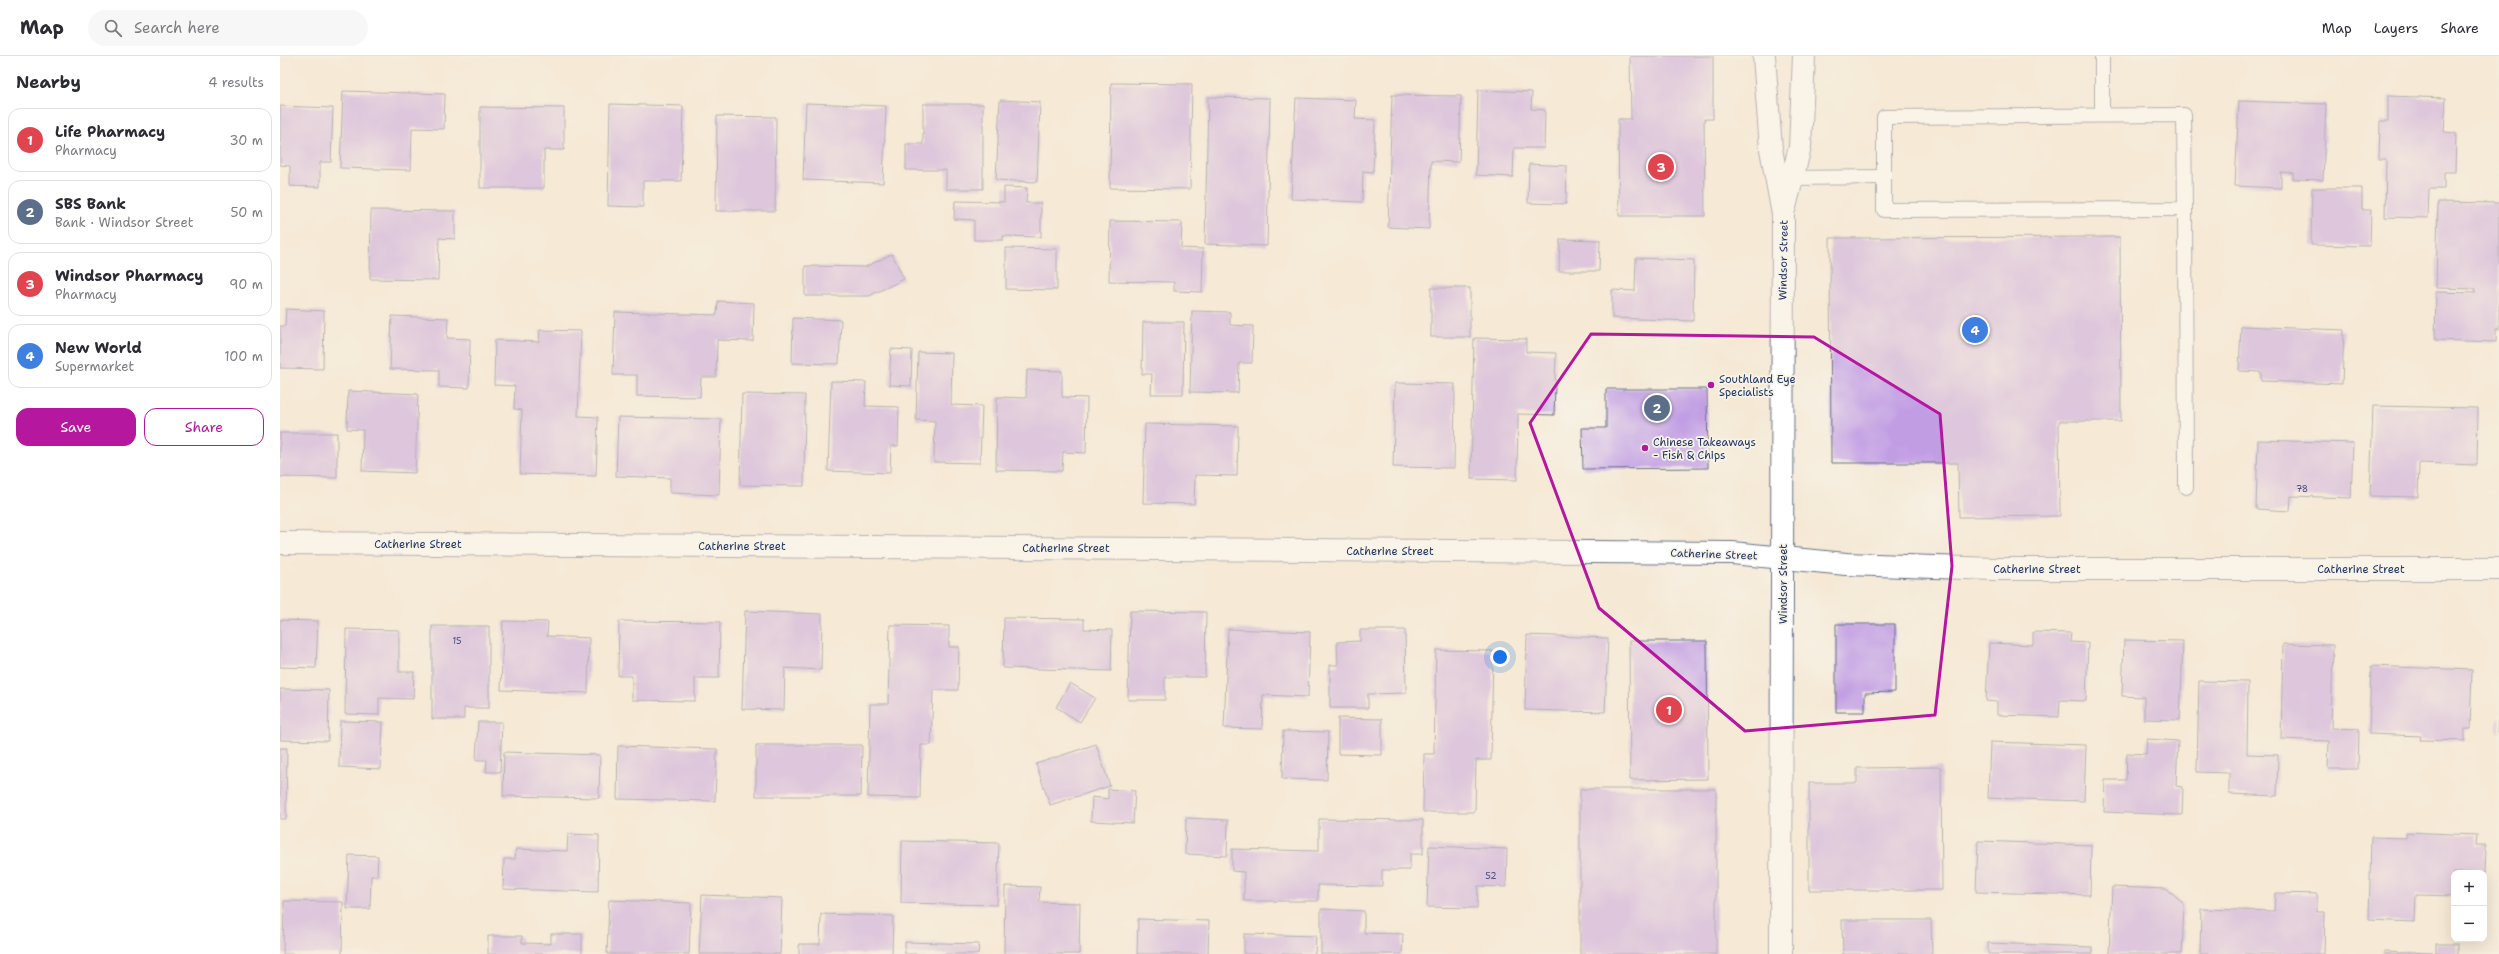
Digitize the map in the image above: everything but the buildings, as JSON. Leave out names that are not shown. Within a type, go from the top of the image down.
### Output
[{"type":"street","name":"Windsor Street","points":[[1764,56],[1771,149],[1783,214],[1781,954]]},
{"type":"street","name":"Windsor Street","points":[[1783,214],[1800,147],[1804,56]]},
{"type":"street","name":"Catherine Street","points":[[280,543],[1732,553],[1846,564],[1995,569],[2499,569]]},
{"type":"lane","points":[[2102,56],[2102,115]]},
{"type":"lane","points":[[2185,209],[1884,210],[1884,117],[2184,115],[2185,209],[2186,487]]},
{"type":"lane","points":[[1792,178],[1884,177]]},
{"type":"highlighted area","points":[[1591,334],[1814,337],[1940,414],[1952,566],[1935,715],[1745,731],[1599,608],[1530,423]]},
{"type":"place","name":"Windsor Pharmacy","points":[[1661,167]]},
{"type":"place","name":"New World","points":[[1975,330]]},
{"type":"place","name":"Southland Eye Specialists","points":[[1711,385]]},
{"type":"place","name":"SBS Bank","points":[[1657,408]]},
{"type":"place","name":"Chinese Takeaways - Fish & Chips","points":[[1645,448]]},
{"type":"place","name":"Life Pharmacy","points":[[1669,710]]}]
